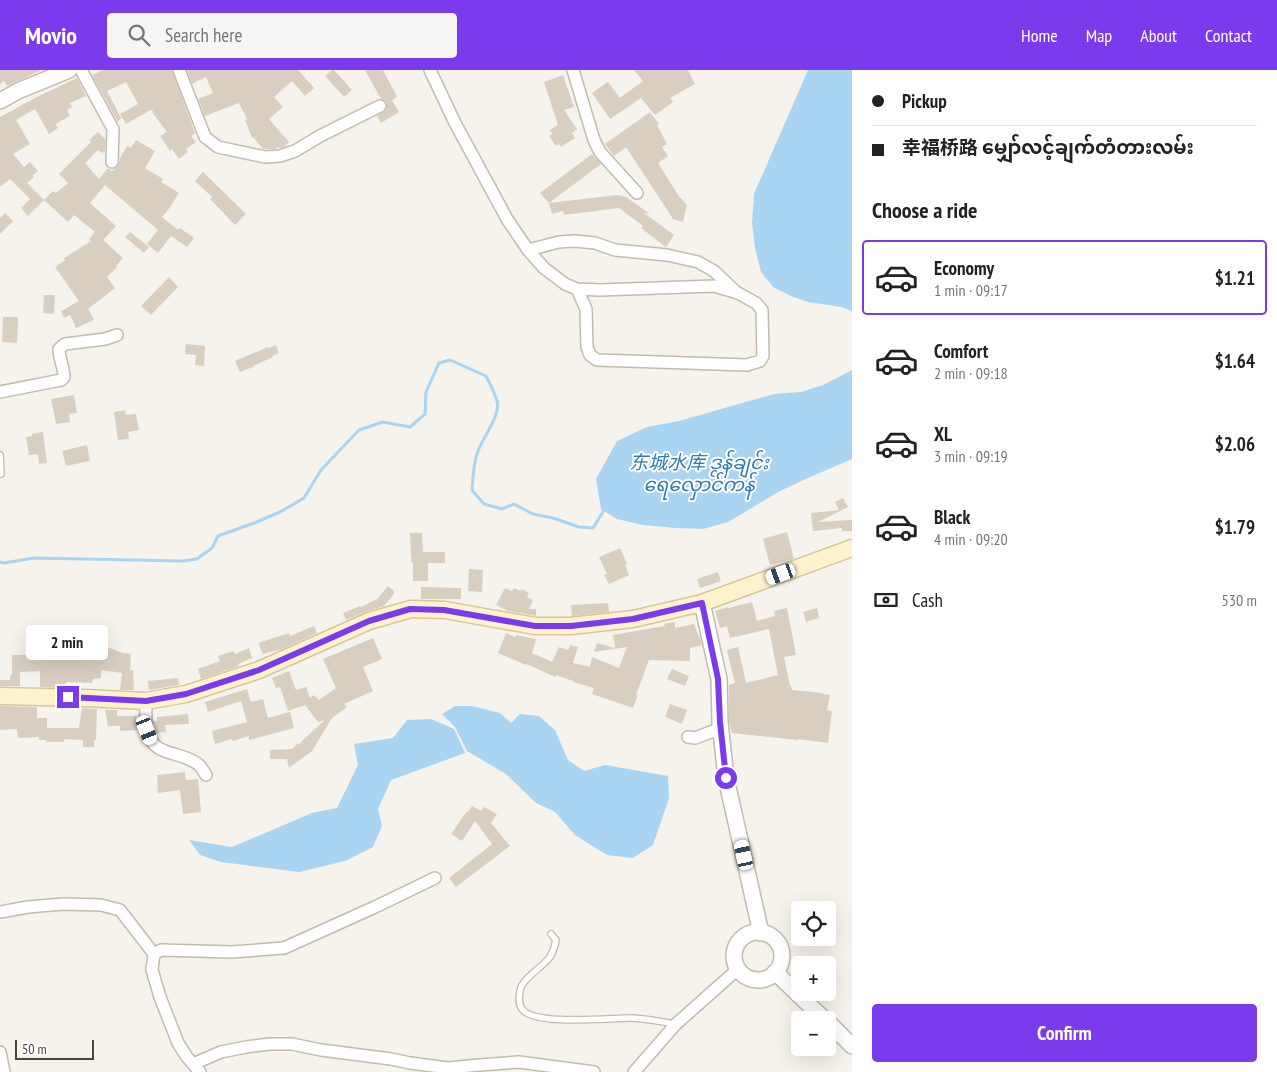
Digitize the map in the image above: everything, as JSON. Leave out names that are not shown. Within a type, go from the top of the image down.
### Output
[{"type":"main road","points":[[0,696],[146,701],[186,694],[259,670],[369,621],[410,609],[444,610],[535,626],[571,626],[633,619],[702,603],[852,548]]},
{"type":"street","points":[[0,101],[18,91],[69,70]]},
{"type":"street","points":[[81,70],[113,129],[112,162]]},
{"type":"street","points":[[179,70],[205,137],[218,147],[266,157],[280,156],[295,151],[320,136],[380,106]]},
{"type":"street","points":[[430,70],[507,219],[528,250],[544,268],[565,284],[577,289],[600,290],[714,286],[738,293],[756,303],[762,310],[764,356],[760,361],[748,365],[597,360],[590,355],[587,346],[586,309],[577,289]]},
{"type":"street","points":[[573,70],[594,140],[600,152],[637,193]]},
{"type":"street","points":[[528,250],[559,242],[575,241],[595,243],[615,250],[667,255],[698,262],[714,271],[738,293]]},
{"type":"street","points":[[0,392],[61,380],[64,377],[64,371],[60,349],[65,344],[105,339],[117,335]]},
{"type":"street","points":[[702,603],[718,679],[726,778],[761,933]]},
{"type":"street","points":[[146,701],[147,730],[152,743],[162,750],[198,765],[206,775]]},
{"type":"street","points":[[688,737],[695,738],[716,730],[720,722]]},
{"type":"street","points":[[435,878],[284,948],[232,952],[161,950],[154,954],[152,970],[160,997],[178,1043],[197,1068],[221,1052],[269,1044],[292,1044],[320,1050],[391,1058],[410,1063],[448,1068],[519,1062],[594,1072]]},
{"type":"street","points":[[0,912],[63,904],[101,905],[120,910],[154,954]]},
{"type":"street","points":[[753,933],[761,933],[775,940],[782,954],[781,962],[775,972],[772,975],[757,980],[743,975],[735,962],[734,954],[740,940],[753,933]]},
{"type":"street","points":[[634,1072],[676,1024],[738,969]]},
{"type":"street","points":[[775,972],[816,1011]]},
{"type":"street","points":[[836,1031],[852,1046]]},
{"type":"street","points":[[0,1052],[4,1072]]},
{"type":"lane","points":[[0,455],[1,474]]},
{"type":"lane","points":[[551,934],[556,940],[550,958],[520,988],[518,1001],[522,1010],[533,1016],[562,1020],[632,1018],[676,1024]]},
{"type":"water","points":[[808,70],[852,70],[852,311],[841,307],[808,302],[773,287],[761,272],[755,248],[752,223],[754,194]]},
{"type":"water","name":"东城水库 ဒွန်ချင်း ရေလှောင်ကန်","points":[[852,370],[852,459],[780,491],[728,522],[703,529],[643,525],[617,519],[601,509],[596,479],[617,441],[647,427],[679,421],[774,394],[801,392],[823,385]]},
{"type":"water","points":[[455,706],[472,706],[500,713],[511,723],[520,714],[539,716],[555,730],[568,760],[584,771],[605,765],[668,776],[669,798],[653,845],[633,858],[607,855],[575,835],[555,812],[536,803],[506,774],[467,751],[455,727],[442,714]]},
{"type":"water","points":[[431,719],[454,729],[465,753],[391,780],[378,809],[382,826],[373,847],[345,861],[299,872],[221,862],[200,855],[189,840],[232,847],[312,813],[337,808],[358,765],[354,744],[393,738],[407,720]]},
{"type":"building","points":[[0,70],[42,70],[7,86],[4,81],[0,84]]},
{"type":"building","points":[[103,70],[172,70],[195,133],[191,136],[196,142],[186,149],[188,152],[179,159],[172,149],[170,151],[160,136],[167,132],[152,112],[153,109],[126,124],[120,114],[138,104],[126,82],[107,91],[121,118],[118,122],[92,75]]},
{"type":"building","points":[[187,70],[298,70],[314,88],[305,96],[292,81],[274,97],[283,107],[269,119],[289,142],[284,147],[263,149],[252,138],[245,120],[247,119],[239,103],[205,116],[198,99],[213,93],[206,77],[192,84]]},
{"type":"building","points":[[332,70],[352,90],[344,97],[325,76]]},
{"type":"building","points":[[365,70],[383,70],[397,97],[392,100],[399,112],[381,123],[377,116],[386,110],[387,103],[381,99]]},
{"type":"building","points":[[634,70],[688,70],[695,84],[670,98],[673,102],[655,115],[641,98],[610,119],[592,93],[608,82],[620,98],[643,81]]},
{"type":"building","points":[[563,75],[574,107],[564,110],[577,129],[572,133],[575,138],[561,147],[559,144],[556,146],[549,136],[552,134],[550,130],[558,125],[544,82]]},
{"type":"building","points":[[77,78],[86,96],[70,103],[72,107],[67,110],[70,116],[55,124],[58,128],[49,134],[35,109],[16,120],[30,144],[13,154],[24,167],[30,162],[38,171],[27,183],[44,200],[28,216],[21,208],[30,199],[10,179],[0,187],[0,117]]},
{"type":"building","points":[[650,112],[659,124],[657,125],[667,144],[662,147],[668,156],[658,163],[678,195],[687,205],[683,222],[673,219],[626,147],[614,156],[605,144]]},
{"type":"building","points":[[98,132],[105,139],[105,151],[102,153],[98,150],[85,163],[99,179],[108,168],[112,171],[118,166],[127,146],[131,148],[136,140],[155,151],[145,168],[163,179],[161,182],[179,193],[162,217],[178,230],[180,228],[194,238],[187,247],[171,236],[158,253],[147,244],[158,230],[105,185],[90,203],[116,226],[103,240],[123,258],[107,277],[115,288],[88,309],[94,320],[76,328],[70,315],[64,318],[61,311],[79,301],[55,267],[65,260],[64,258],[91,241],[89,239],[95,232],[74,215],[68,222],[44,200],[53,191],[56,193],[68,183],[59,174],[91,142],[89,140]]},
{"type":"building","points":[[592,154],[601,164],[549,203],[540,193]]},
{"type":"building","points":[[203,172],[246,214],[235,225],[210,199],[212,197],[195,181]]},
{"type":"building","points":[[617,195],[626,197],[650,214],[644,213],[674,235],[666,247],[619,208],[564,215],[563,211],[552,214],[549,203]]},
{"type":"building","points":[[5,213],[13,221],[0,234],[0,218]]},
{"type":"building","points":[[130,232],[149,247],[144,253],[125,237]]},
{"type":"building","points":[[169,277],[178,287],[151,315],[141,306]]},
{"type":"building","points":[[44,295],[55,295],[54,314],[43,313]]},
{"type":"building","points":[[3,317],[18,317],[17,343],[2,342]]},
{"type":"building","points":[[186,344],[205,346],[204,366],[195,365],[196,355],[185,354]]},
{"type":"building","points":[[276,345],[279,353],[240,372],[235,361]]},
{"type":"building","points":[[74,395],[77,413],[69,414],[70,422],[56,424],[51,399]]},
{"type":"building","points":[[125,410],[126,415],[136,414],[139,430],[128,432],[129,439],[118,440],[114,412]]},
{"type":"building","points":[[43,432],[47,463],[39,464],[38,454],[29,455],[26,437]]},
{"type":"building","points":[[87,445],[90,461],[66,466],[62,451]]},
{"type":"building","points":[[843,498],[848,507],[818,522],[852,520],[852,531],[842,531],[842,528],[813,531],[811,513],[839,510],[835,502]]},
{"type":"building","points":[[787,532],[794,559],[770,565],[763,539]]},
{"type":"building","points":[[410,533],[422,533],[423,552],[445,552],[445,563],[428,563],[428,581],[413,581]]},
{"type":"building","points":[[620,548],[627,564],[625,565],[629,575],[609,584],[604,575],[607,574],[599,557]]},
{"type":"building","points":[[469,569],[483,570],[482,592],[468,591]]},
{"type":"building","points":[[718,572],[721,581],[700,588],[697,579]]},
{"type":"building","points":[[388,586],[394,591],[394,594],[384,606],[346,620],[343,613],[377,599]]},
{"type":"building","points":[[421,587],[461,588],[461,599],[421,599]]},
{"type":"building","points":[[505,588],[512,591],[514,588],[521,591],[522,589],[529,593],[527,597],[533,600],[529,609],[536,609],[536,616],[508,611],[496,605]]},
{"type":"building","points":[[752,602],[757,621],[775,616],[774,611],[787,608],[796,655],[784,657],[790,685],[792,690],[830,695],[827,710],[832,711],[828,743],[732,733],[729,721],[729,685],[735,683],[727,650],[738,647],[746,683],[778,675],[769,629],[730,638],[727,626],[720,628],[715,611]]},
{"type":"building","points":[[608,603],[609,612],[572,616],[571,605]]},
{"type":"building","points":[[817,608],[819,618],[806,622],[803,612]]},
{"type":"building","points":[[675,622],[675,628],[694,624],[702,645],[690,648],[690,661],[649,660],[633,708],[592,694],[594,688],[556,675],[555,677],[498,653],[506,633],[515,637],[516,635],[536,639],[532,653],[552,662],[559,647],[568,650],[570,645],[578,647],[573,663],[590,667],[592,657],[619,668],[627,647],[594,652],[597,643],[615,648],[613,635],[665,626],[664,624]]},
{"type":"building","points":[[314,626],[317,633],[282,649],[263,654],[258,643],[289,633],[290,636]]},
{"type":"building","points":[[373,638],[382,659],[363,667],[373,691],[344,704],[347,707],[332,718],[312,751],[289,768],[287,759],[270,759],[270,750],[292,749],[298,743],[299,745],[325,720],[318,722],[305,705],[288,711],[280,687],[276,688],[272,678],[289,671],[296,690],[306,687],[310,698],[314,695],[319,700],[336,688],[323,659]]},
{"type":"building","points":[[88,646],[104,646],[125,654],[131,654],[130,670],[133,670],[134,690],[120,690],[122,673],[101,670],[101,678],[93,679],[92,683],[66,682],[66,688],[40,687],[40,671],[20,672],[20,686],[0,686],[0,680],[10,680],[10,675],[12,675],[12,655],[55,654],[55,647],[65,647],[65,651],[88,651]]},
{"type":"building","points":[[249,648],[252,658],[238,664],[239,666],[201,679],[198,669],[220,661],[218,656],[233,651],[235,654]]},
{"type":"building","points":[[672,669],[689,676],[685,686],[667,679]]},
{"type":"building","points":[[178,678],[179,685],[149,690],[148,681]]},
{"type":"building","points":[[247,689],[251,702],[263,699],[268,718],[290,712],[294,728],[249,740],[249,736],[215,744],[212,731],[247,722],[241,701],[208,712],[205,702]]},
{"type":"building","points":[[670,704],[687,710],[682,724],[665,717]]},
{"type":"building","points":[[0,706],[37,707],[37,718],[47,718],[47,728],[79,728],[82,708],[97,709],[94,747],[83,747],[83,740],[64,739],[64,742],[46,742],[46,740],[39,740],[39,737],[18,738],[17,729],[0,730]]},
{"type":"building","points":[[105,710],[117,710],[117,716],[136,716],[137,730],[120,731],[120,726],[108,726]]},
{"type":"building","points":[[188,714],[189,724],[165,725],[166,732],[156,733],[153,721],[157,721],[157,717]]},
{"type":"building","points":[[185,772],[186,780],[198,779],[201,812],[183,814],[180,790],[158,793],[157,775]]},
{"type":"building","points":[[472,806],[481,811],[484,807],[497,814],[491,823],[510,846],[456,887],[449,878],[492,844],[475,821],[462,841],[451,834]]},
{"type":"waterway","points":[[0,562],[34,558],[183,561],[197,559],[212,548],[218,536],[280,512],[304,498],[321,470],[359,430],[383,422],[410,427],[425,414],[426,392],[439,363],[450,360],[486,376],[497,401],[496,413],[480,445],[473,470],[472,490],[484,504],[502,509],[514,504],[533,514],[553,518],[579,527],[593,528],[606,507]]},
{"type":"route","points":[[68,697],[146,701],[186,694],[259,670],[369,621],[410,609],[444,610],[535,626],[571,626],[633,619],[702,603],[718,679],[726,778]]}]
